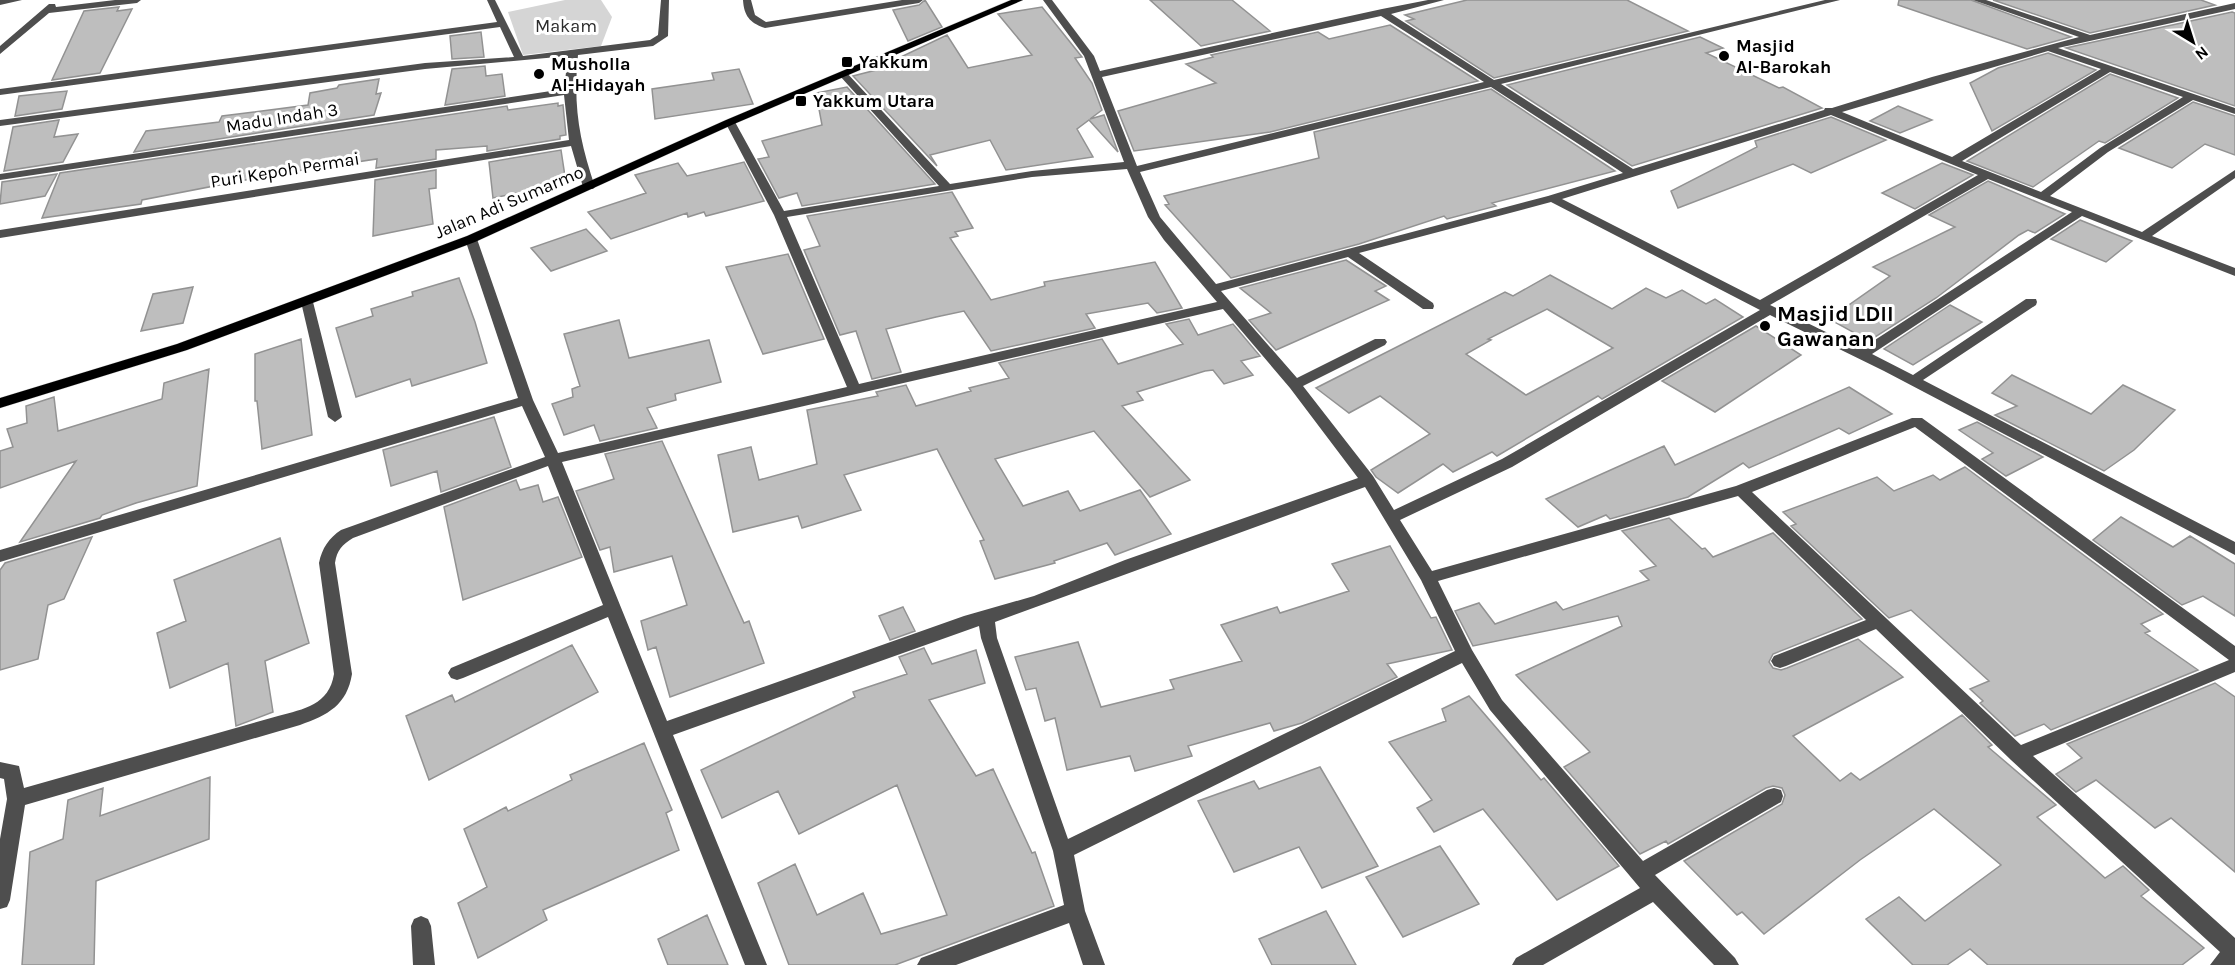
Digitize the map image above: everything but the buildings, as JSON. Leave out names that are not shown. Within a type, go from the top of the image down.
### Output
[{"type":"main road","name":"Jalan Adi Sumarmo","points":[[0,403],[182,347],[471,239],[590,188],[730,122],[1019,0]]},
{"type":"street","points":[[0,2],[18,0]]},
{"type":"street","points":[[0,51],[59,0]]},
{"type":"street","points":[[46,11],[137,0]]},
{"type":"street","points":[[491,0],[520,59]]},
{"type":"street","points":[[0,123],[425,66],[520,59],[659,40],[663,36],[665,0]]},
{"type":"street","points":[[747,0],[747,11],[752,19],[765,25],[885,3],[920,0]]},
{"type":"street","points":[[1047,0],[1089,56],[1154,217],[1295,385],[1368,480],[1428,578],[1465,654],[1496,705],[1655,890],[1728,965]]},
{"type":"street","points":[[1097,75],[1440,0]]},
{"type":"street","points":[[780,215],[1032,174],[1133,168],[1836,0]]},
{"type":"street","points":[[1977,0],[2090,38]]},
{"type":"street","points":[[1213,289],[1552,198],[1830,110],[2048,48],[2235,6]]},
{"type":"street","points":[[1382,12],[1426,42],[1494,82],[1631,173]]},
{"type":"street","points":[[0,93],[503,24]]},
{"type":"street","points":[[2048,48],[2235,111]]},
{"type":"street","points":[[573,53],[569,91],[575,142],[590,188]]},
{"type":"street","points":[[1955,160],[2110,68]]},
{"type":"street","points":[[843,74],[947,188]]},
{"type":"street","name":"Madu Indah 3","points":[[0,177],[569,91]]},
{"type":"street","points":[[2041,197],[2104,150],[2192,96]]},
{"type":"street","points":[[1830,110],[2041,197],[2235,272]]},
{"type":"street","points":[[730,122],[780,215],[855,390]]},
{"type":"street","name":"Puri Kepoh Permai","points":[[0,234],[575,142]]},
{"type":"street","points":[[2144,236],[2235,173]]},
{"type":"street","points":[[1391,518],[1507,463],[1987,175]]},
{"type":"street","points":[[1552,198],[1765,308],[1913,381],[2235,549]]},
{"type":"street","points":[[1862,355],[2080,212]]},
{"type":"street","points":[[471,239],[526,400],[553,459],[756,965]]},
{"type":"street","points":[[1349,252],[1428,306]]},
{"type":"street","points":[[307,302],[335,417]]},
{"type":"street","points":[[1913,381],[2031,302]]},
{"type":"street","points":[[16,799],[278,724],[318,711],[330,703],[343,685],[327,563],[329,552],[335,541],[347,534],[553,459],[1226,304]]},
{"type":"street","points":[[1295,385],[1380,342]]},
{"type":"street","points":[[0,556],[526,400]]},
{"type":"street","points":[[1428,578],[1741,490],[1917,421],[2235,655]]},
{"type":"street","points":[[662,731],[970,621],[1040,600],[1131,564],[1368,480]]},
{"type":"street","points":[[1741,490],[2018,754],[2235,952],[2221,965]]},
{"type":"street","points":[[457,673],[613,608]]},
{"type":"street","points":[[986,618],[989,638],[1063,851],[1075,911],[1094,965]]},
{"type":"street","points":[[1780,661],[1880,621]]},
{"type":"street","points":[[1063,851],[1465,654]]},
{"type":"street","points":[[2018,754],[2235,666]]},
{"type":"street","points":[[0,770],[12,772],[16,799],[0,900]]},
{"type":"street","points":[[1641,873],[1774,796]]},
{"type":"street","points":[[1523,965],[1655,890]]},
{"type":"street","points":[[928,965],[1075,911]]},
{"type":"street","points":[[421,926],[424,965]]},
{"type":"green space","name":"Makam","points":[[565,0],[601,0],[612,17],[601,46],[523,55],[508,12]]},
{"type":"place","name":"Masjid Al-Barokah","points":[[1724,56]]},
{"type":"place","name":"Yakkum","points":[[847,62]]},
{"type":"place","name":"Musholla Al-Hidayah","points":[[539,74]]},
{"type":"place","name":"Yakkum Utara","points":[[801,101]]},
{"type":"place","name":"Masjid LDII Gawanan","points":[[1765,326]]}]
